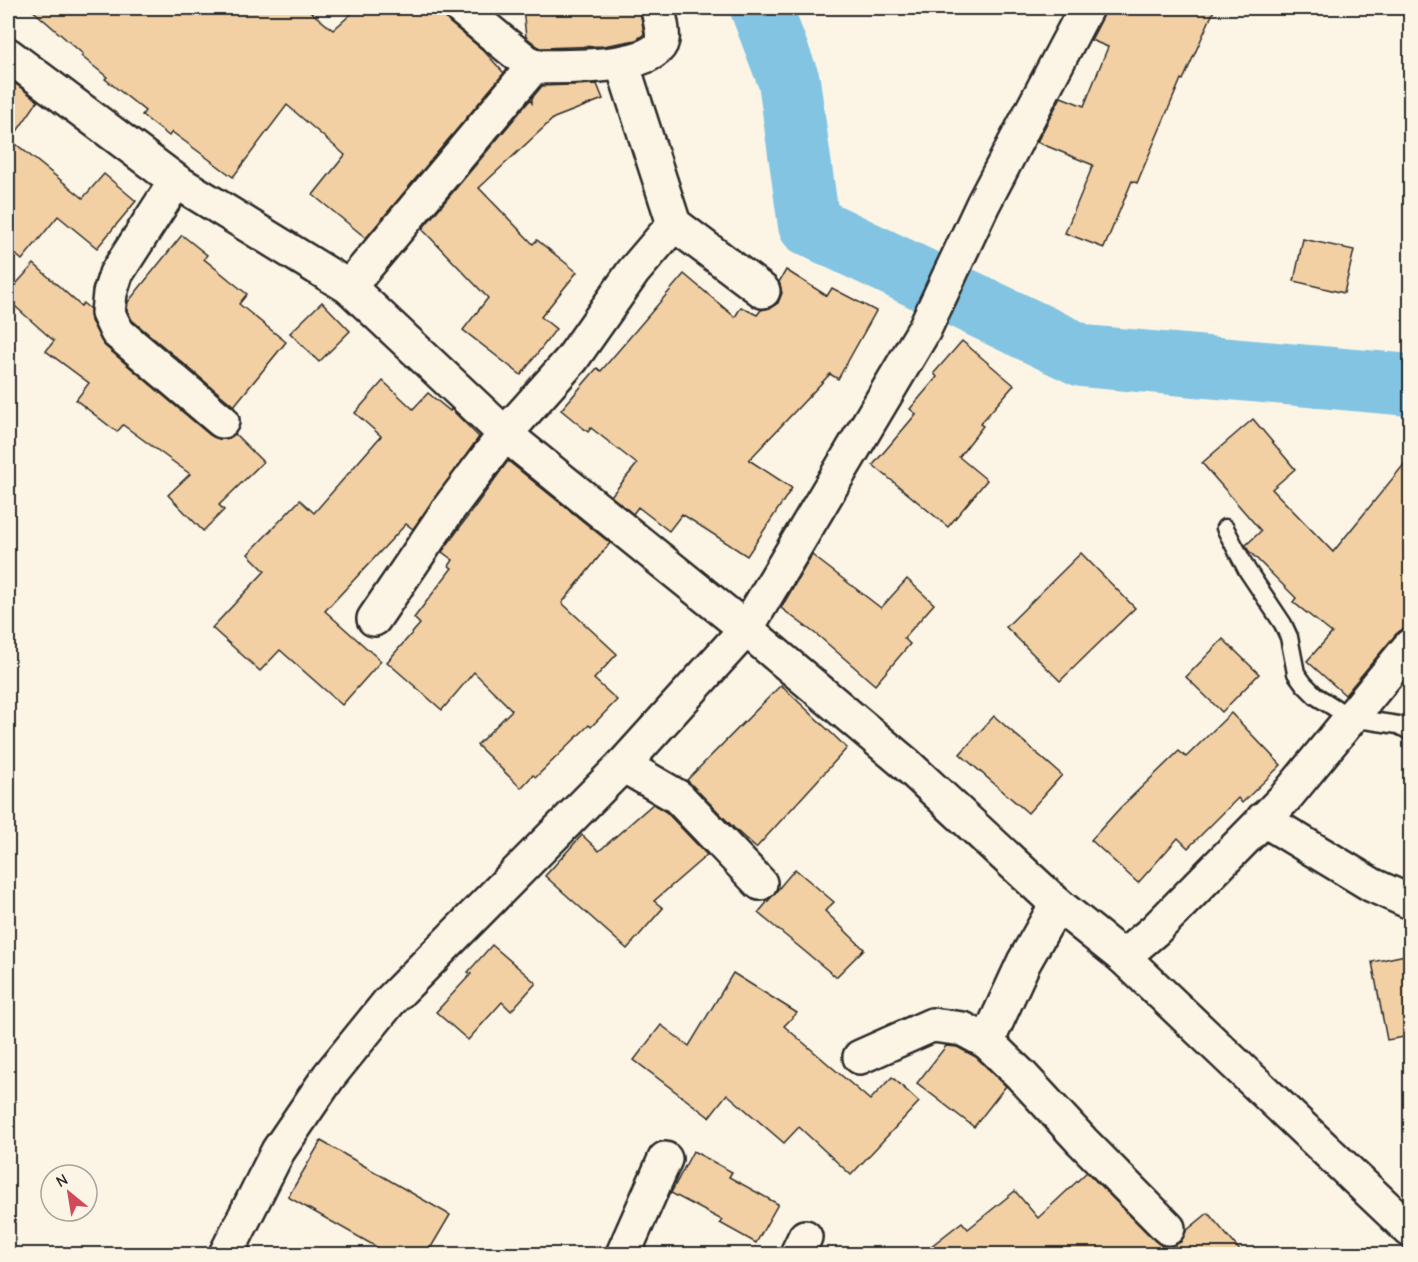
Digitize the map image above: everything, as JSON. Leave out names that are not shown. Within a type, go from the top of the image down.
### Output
[{"type":"street","points":[[461,8],[533,67],[622,63],[644,58],[656,52],[662,41],[658,8]]},
{"type":"street","points":[[226,1254],[278,1151],[328,1076],[389,1002],[623,765],[746,629],[924,330],[984,204],[1086,8]]},
{"type":"street","points":[[8,55],[176,181],[349,287],[505,434],[746,629],[905,763],[1057,904],[1123,957],[1410,1230]]},
{"type":"street","points":[[622,63],[674,224],[763,291]]},
{"type":"street","points":[[349,287],[533,67]]},
{"type":"street","points":[[176,181],[116,274],[110,293],[108,313],[117,332],[222,421]]},
{"type":"street","points":[[374,619],[450,507],[505,434],[572,359],[633,272],[674,224]]},
{"type":"street","points":[[1123,957],[1155,930],[1286,797],[1410,645]]},
{"type":"street","points":[[623,765],[678,797],[760,883]]},
{"type":"street","points":[[1263,819],[1372,885],[1410,902]]},
{"type":"street","points":[[987,1042],[1024,962],[1057,904]]},
{"type":"street","points":[[860,1057],[932,1025],[963,1029],[987,1042],[1168,1228]]},
{"type":"street","points":[[623,1254],[666,1159]]},
{"type":"lane","points":[[1225,528],[1247,570],[1283,624],[1289,637],[1296,673],[1316,696],[1350,718],[1398,725],[1410,731]]},
{"type":"building","points":[[30,8],[306,8],[333,30],[358,8],[443,8],[444,15],[449,22],[483,50],[504,73],[366,238],[313,195],[345,155],[287,105],[233,177],[172,132],[169,136],[142,115],[145,111],[105,79],[107,77],[81,56],[83,54]]},
{"type":"building","points":[[523,8],[640,8],[644,34],[636,40],[603,46],[540,48],[526,37]]},
{"type":"building","points":[[1105,8],[1215,8],[1183,80],[1181,79],[1137,183],[1132,181],[1104,248],[1065,233],[1093,165],[1037,142],[1061,97],[1084,106],[1108,47],[1091,40]]},
{"type":"building","points":[[8,78],[38,101],[11,140],[83,198],[104,174],[136,201],[97,248],[58,216],[22,260],[8,248]]},
{"type":"building","points":[[597,84],[603,99],[554,118],[479,188],[533,244],[537,240],[577,272],[541,317],[556,329],[521,375],[463,330],[488,298],[422,229],[530,100],[532,103],[532,98],[542,86]]},
{"type":"building","points":[[182,235],[207,255],[204,259],[247,294],[239,304],[286,342],[234,406],[132,320],[127,310],[128,302]]},
{"type":"building","points":[[1303,239],[1354,250],[1344,293],[1294,281]]},
{"type":"building","points":[[34,264],[81,306],[83,303],[90,309],[91,321],[105,346],[210,435],[219,439],[228,439],[235,434],[263,462],[219,505],[224,510],[203,531],[168,495],[190,474],[123,425],[117,432],[76,400],[89,383],[46,351],[54,341],[8,300],[8,293]]},
{"type":"building","points":[[786,270],[827,296],[832,288],[876,311],[838,379],[830,374],[749,460],[792,488],[747,556],[682,514],[669,531],[638,507],[633,514],[611,496],[637,464],[591,428],[588,432],[561,410],[597,368],[601,371],[684,274],[735,317],[741,307],[757,315],[761,310],[778,303],[782,293],[779,282]]},
{"type":"building","points":[[322,302],[350,331],[319,362],[290,333]]},
{"type":"building","points":[[962,341],[1014,385],[980,424],[983,426],[959,457],[987,480],[948,527],[873,465],[916,414],[910,409],[937,377],[934,373]]},
{"type":"building","points":[[383,381],[413,409],[428,393],[450,411],[451,409],[479,437],[413,529],[406,524],[325,611],[381,661],[342,705],[280,650],[260,671],[212,628],[265,571],[248,554],[300,500],[314,513],[381,436],[355,413]]},
{"type":"building","points":[[1253,419],[1295,469],[1272,489],[1333,552],[1410,457],[1410,626],[1396,634],[1345,695],[1307,661],[1332,633],[1293,602],[1296,598],[1248,550],[1246,545],[1261,531],[1202,463]]},
{"type":"building","points":[[508,461],[610,543],[562,603],[617,654],[594,679],[617,700],[591,727],[589,725],[536,777],[533,775],[521,788],[477,745],[512,710],[474,672],[442,710],[387,662],[420,624],[414,618],[452,568],[449,566],[453,560],[442,552]]},
{"type":"building","points":[[1081,553],[1135,608],[1060,681],[1006,627]]},
{"type":"building","points":[[812,555],[881,608],[907,579],[934,604],[904,638],[910,644],[875,685],[821,638],[781,608]]},
{"type":"building","points":[[1223,639],[1259,674],[1222,712],[1186,677]]},
{"type":"building","points":[[781,685],[847,748],[756,848],[687,780]]},
{"type":"building","points":[[1231,713],[1281,765],[1242,803],[1238,798],[1188,848],[1178,838],[1138,883],[1091,840],[1120,808],[1179,751],[1186,757]]},
{"type":"building","points":[[994,716],[1062,775],[1028,813],[960,754]]},
{"type":"building","points":[[653,804],[666,812],[707,855],[654,901],[663,908],[627,949],[545,876],[582,835],[599,851]]},
{"type":"building","points":[[795,869],[834,902],[825,911],[864,949],[836,977],[758,913]]},
{"type":"building","points":[[492,945],[536,983],[511,1011],[502,1002],[468,1040],[436,1012],[471,974],[468,972]]},
{"type":"building","points":[[1410,954],[1410,1036],[1387,1040],[1372,962]]},
{"type":"building","points":[[733,973],[797,1013],[784,1026],[870,1100],[892,1077],[919,1102],[851,1175],[799,1127],[784,1143],[727,1094],[709,1117],[634,1060],[661,1025],[689,1046]]},
{"type":"building","points":[[946,1046],[957,1047],[976,1057],[1006,1086],[974,1127],[917,1083]]},
{"type":"building","points":[[321,1141],[450,1215],[427,1254],[389,1254],[288,1197]]},
{"type":"building","points":[[693,1151],[732,1172],[729,1177],[778,1204],[756,1243],[720,1223],[722,1220],[671,1193]]},
{"type":"building","points":[[1087,1172],[1162,1246],[1172,1246],[1181,1242],[1186,1231],[1208,1213],[1243,1254],[921,1254],[962,1222],[968,1229],[1015,1191],[1038,1218]]},
{"type":"waterway","points":[[761,8],[789,81],[809,225],[1083,356],[1410,385]]}]
